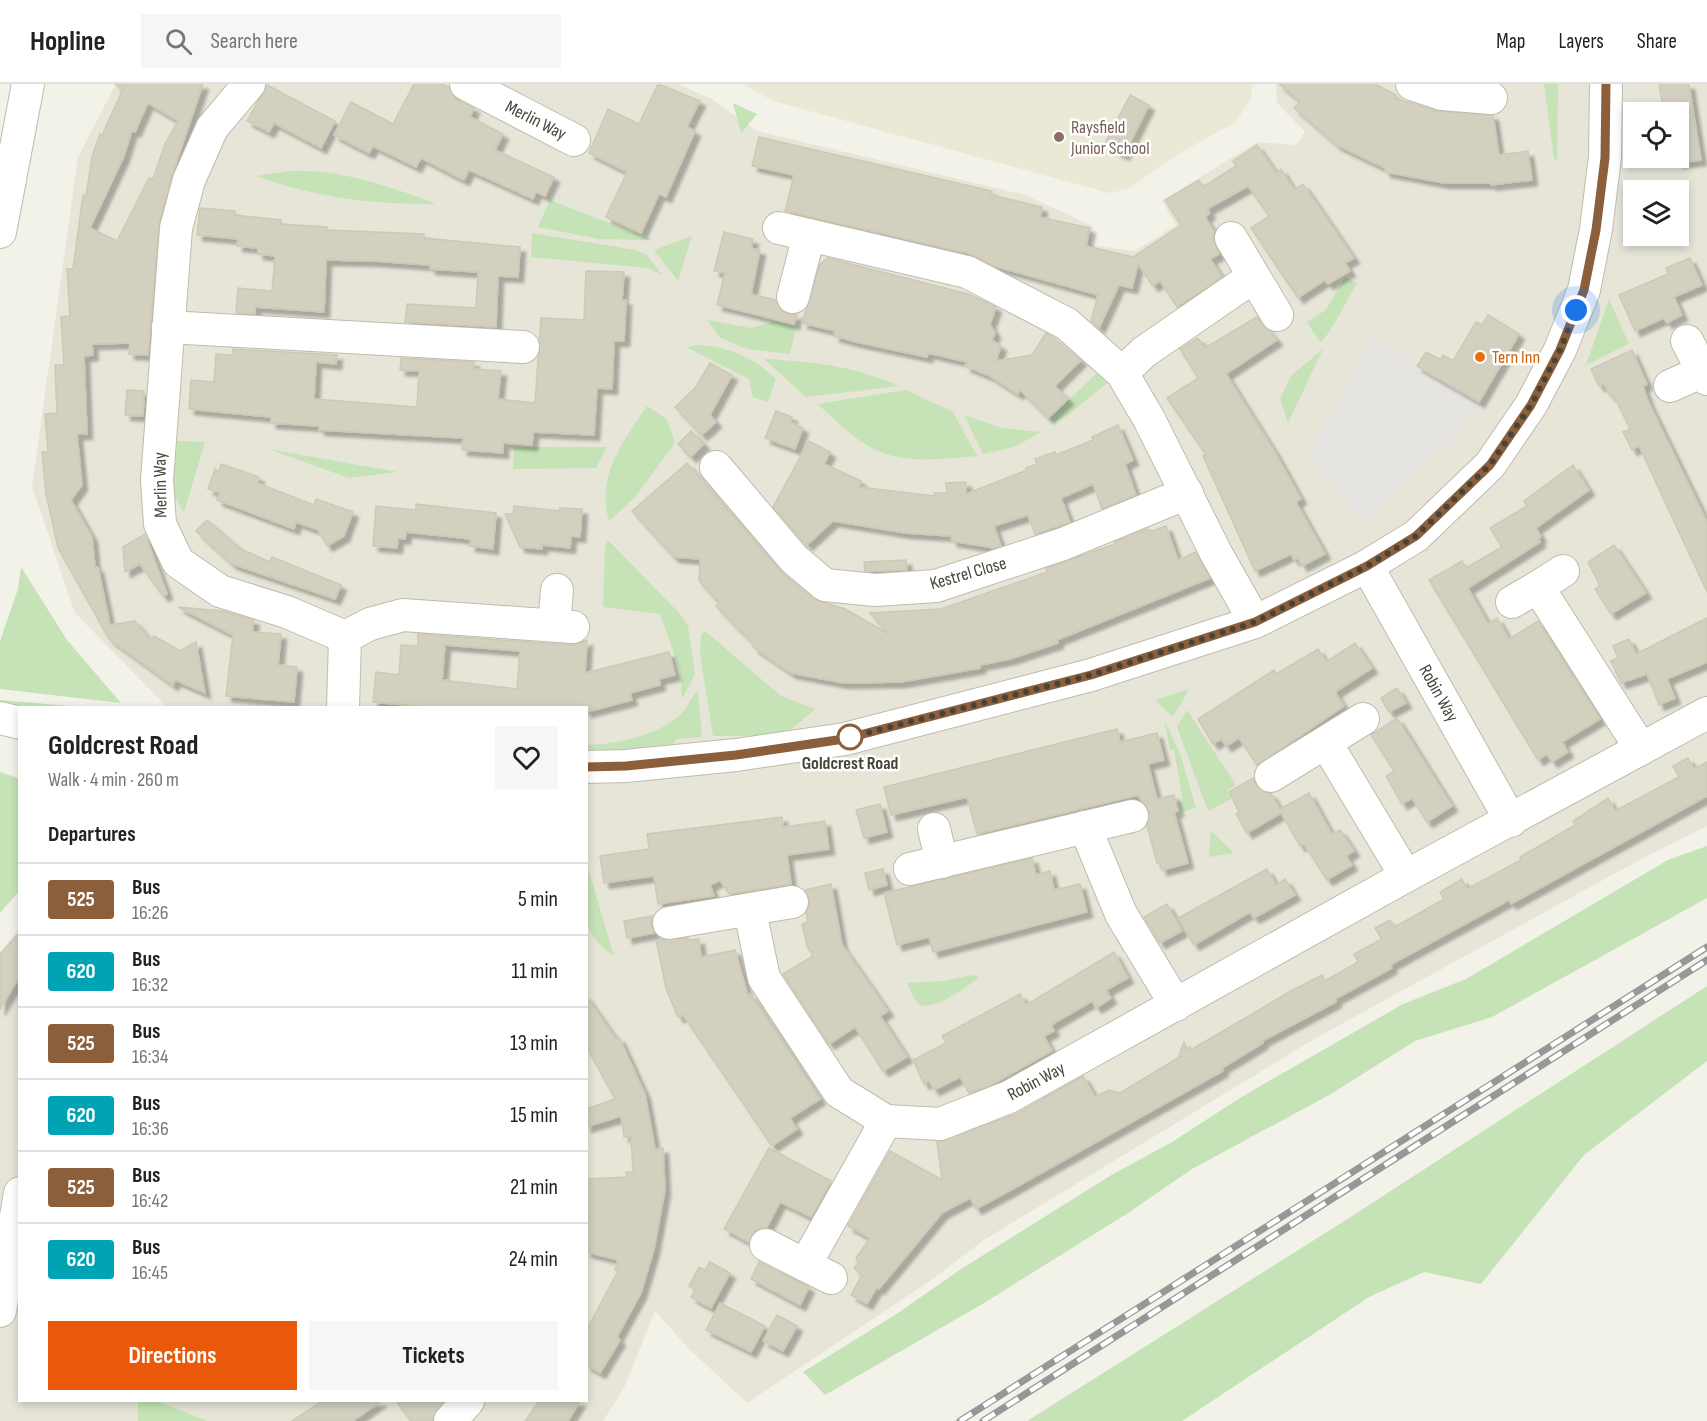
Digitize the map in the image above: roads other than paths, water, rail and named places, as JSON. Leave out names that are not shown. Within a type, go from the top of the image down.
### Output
[{"type":"street","points":[[0,232],[28,84]]},
{"type":"street","name":"Merlin Way","points":[[249,84],[212,128],[189,180],[176,228],[157,480],[160,524],[178,562],[220,591],[287,612],[345,637]]},
{"type":"street","name":"Merlin Way","points":[[466,84],[574,140]]},
{"type":"street","points":[[1412,84],[1442,94],[1491,98]]},
{"type":"street","points":[[588,767],[626,766],[736,755],[844,739],[1091,675],[1255,622],[1367,566],[1416,536],[1490,465],[1531,405],[1560,350],[1584,290],[1596,230],[1605,158],[1606,84]]},
{"type":"street","points":[[793,297],[794,232],[967,272],[1067,324],[1122,374],[1255,622]]},
{"type":"street","points":[[1231,238],[1277,315]]},
{"type":"street","points":[[1122,374],[1144,352],[1253,277]]},
{"type":"street","points":[[168,327],[523,347]]},
{"type":"street","points":[[1670,386],[1705,375],[1687,341]]},
{"type":"street","name":"Kestrel Close","points":[[716,467],[794,559],[825,585],[875,590],[936,586],[1063,544],[1187,493]]},
{"type":"street","name":"Robin Way","points":[[1367,566],[1511,821]]},
{"type":"street","points":[[1538,587],[1641,749]]},
{"type":"street","points":[[343,706],[345,637],[370,624],[402,615],[563,626],[557,590]]},
{"type":"street","name":"Robin Way","points":[[750,911],[764,978],[839,1092],[886,1121],[940,1124],[1009,1097],[1406,876],[1707,713]]},
{"type":"street","points":[[0,718],[18,722]]},
{"type":"street","points":[[1271,776],[1363,719]]},
{"type":"street","points":[[0,737],[18,737]]},
{"type":"street","points":[[1326,743],[1406,876]]},
{"type":"street","points":[[910,869],[1132,816]]},
{"type":"street","points":[[1085,827],[1121,914],[1176,1005]]},
{"type":"street","points":[[934,829],[942,862]]},
{"type":"street","points":[[669,923],[750,911],[792,902]]},
{"type":"street","points":[[766,1245],[818,1271],[886,1121]]},
{"type":"street","points":[[0,1311],[18,1205]]},
{"type":"street","points":[[450,1421],[467,1402]]},
{"type":"railway","points":[[960,1421],[1707,947]]},
{"type":"railway","points":[[983,1421],[1707,960]]},
{"type":"place","name":"Raysfield Junior School","points":[[1059,137]]},
{"type":"place","name":"Tern Inn","points":[[1480,357]]},
{"type":"place","name":"Goldcrest Road","points":[[850,737]]}]
